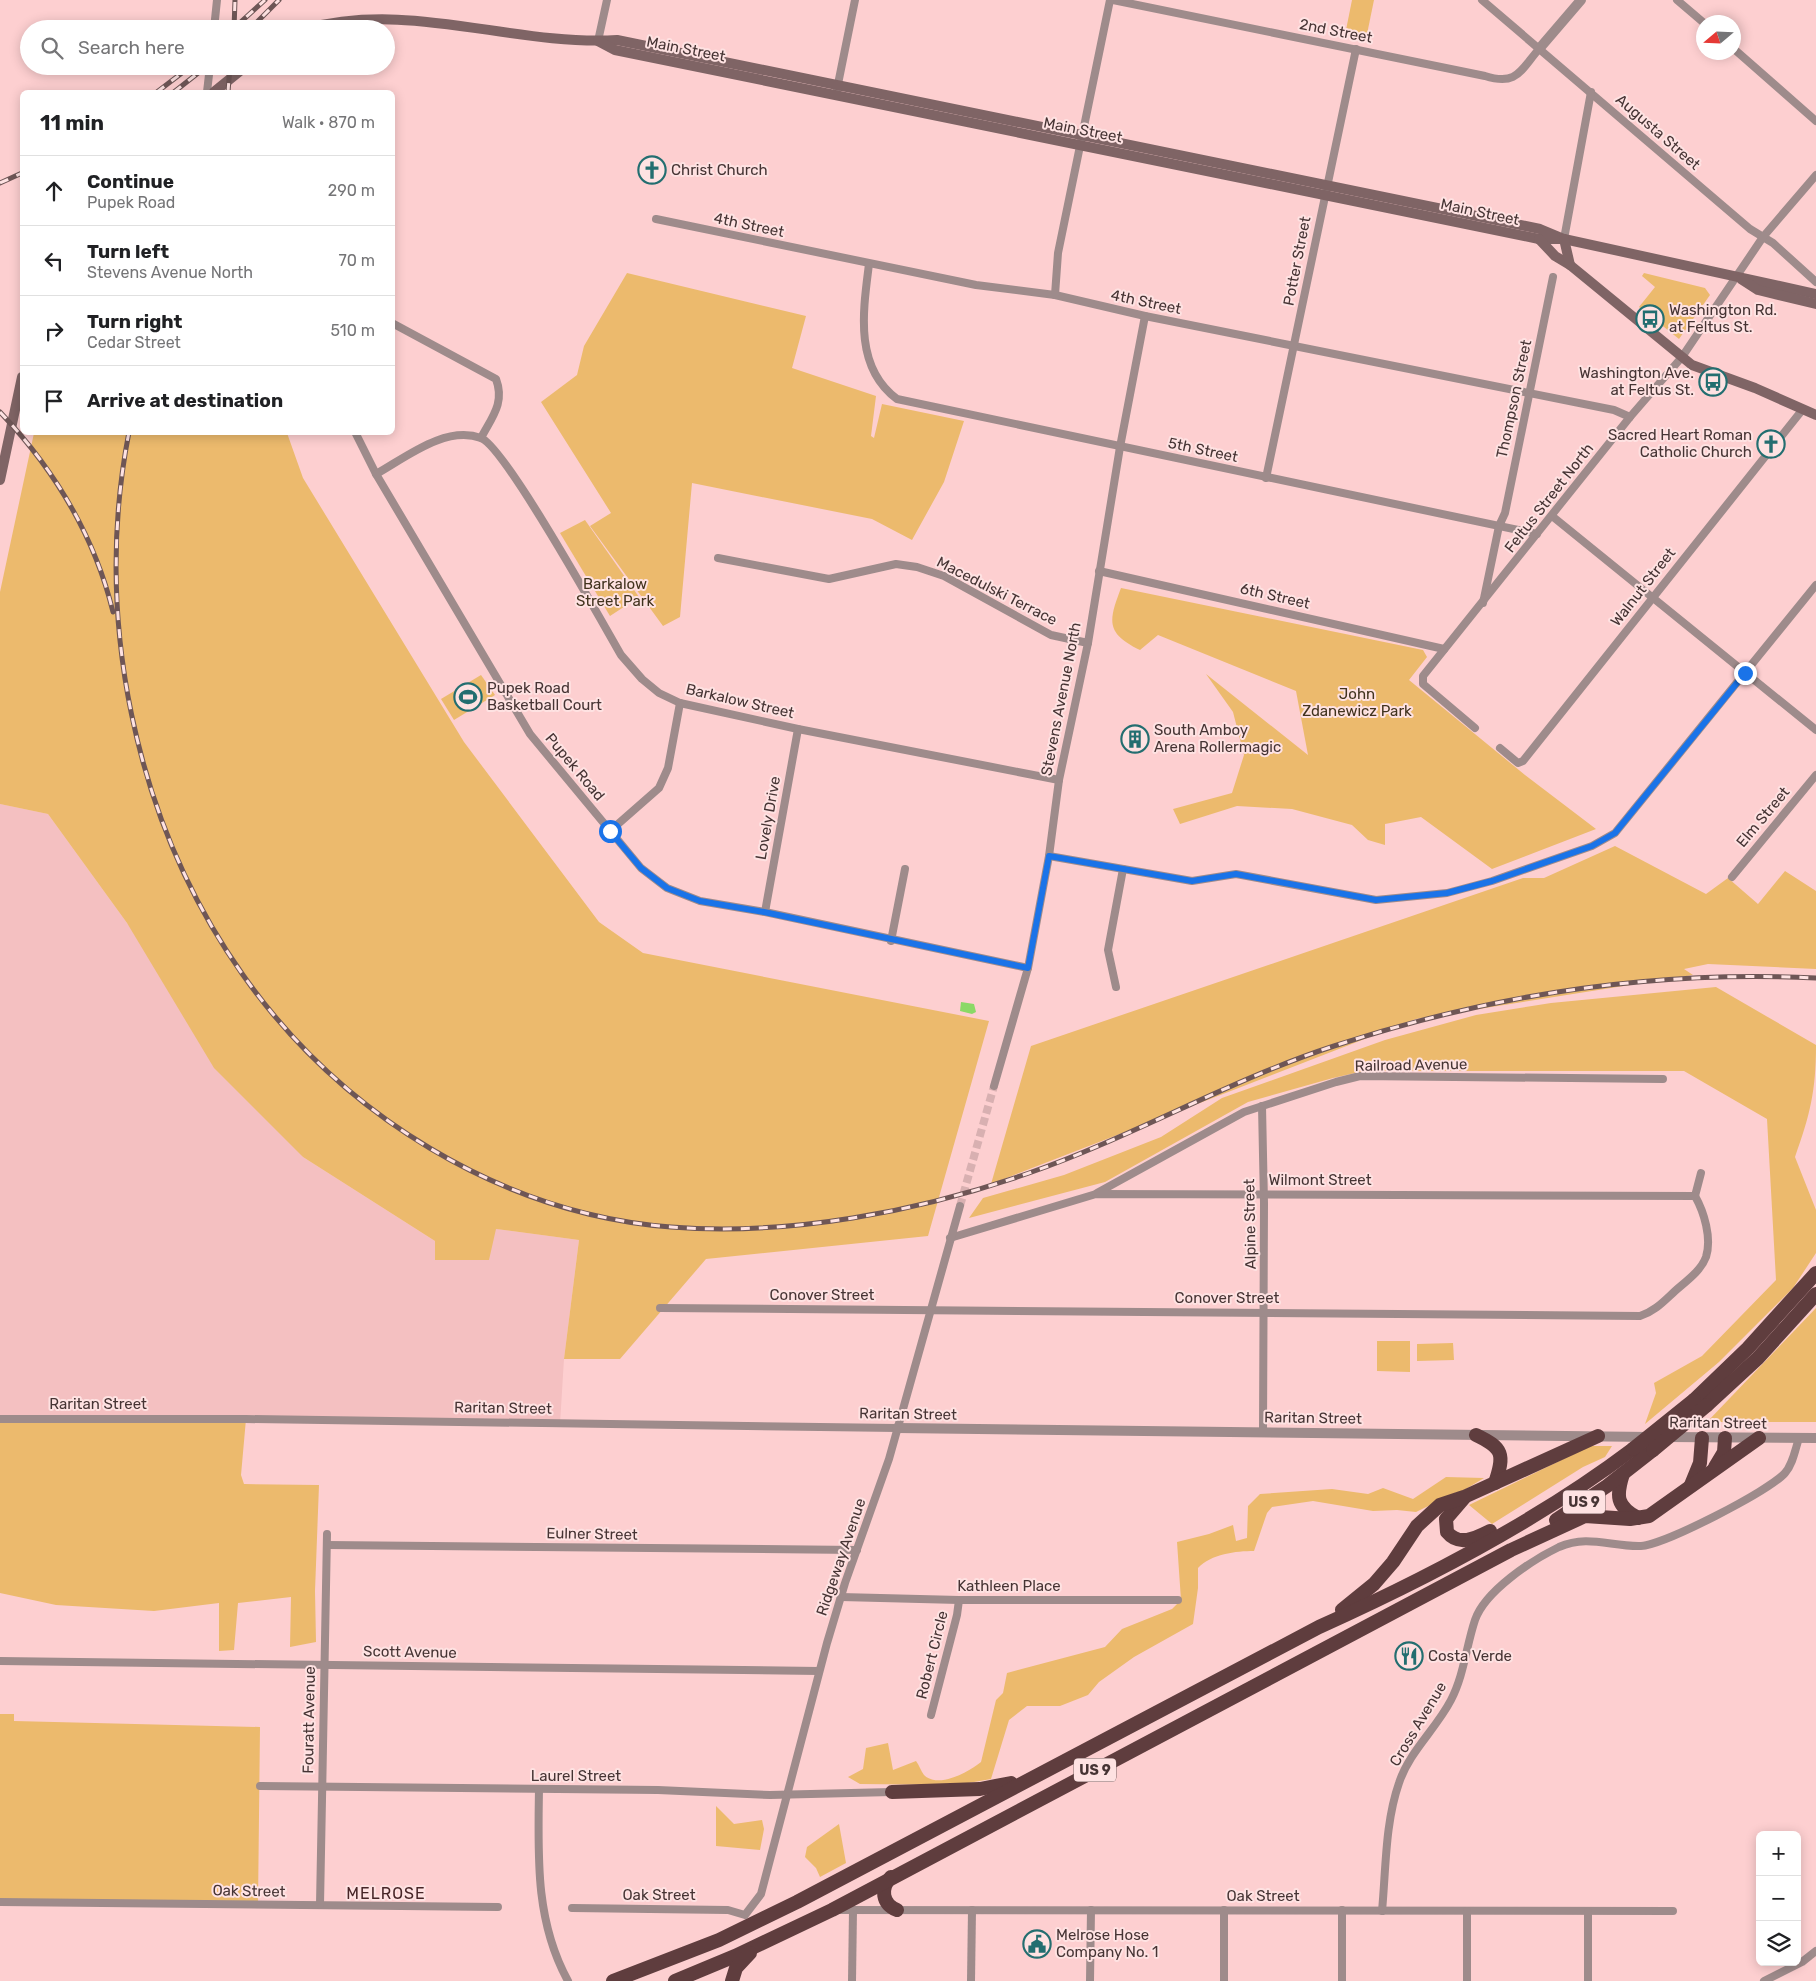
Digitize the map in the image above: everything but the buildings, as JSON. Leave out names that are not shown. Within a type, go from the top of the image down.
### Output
[{"type":"highway","name":"US 9","points":[[613,1981],[719,1940],[797,1902],[1538,1514],[1633,1449],[1694,1400],[1748,1348],[1815,1274]]},
{"type":"highway","name":"US 9","points":[[675,1981],[758,1946],[832,1910],[1511,1550],[1623,1474],[1707,1405],[1758,1358],[1816,1294]]},
{"type":"highway","points":[[1476,1435],[1492,1443],[1500,1452],[1501,1464],[1495,1483]]},
{"type":"highway","points":[[1319,1627],[1374,1584],[1393,1562],[1417,1526],[1440,1505],[1464,1497],[1598,1436]]},
{"type":"highway","points":[[1690,1486],[1700,1463],[1702,1438]]},
{"type":"highway","points":[[1713,1470],[1724,1452],[1725,1438]]},
{"type":"highway","points":[[1511,1550],[1584,1516],[1638,1518],[1655,1513],[1759,1438]]},
{"type":"highway","points":[[1623,1474],[1619,1490],[1619,1501],[1625,1510],[1638,1518]]},
{"type":"highway","points":[[1464,1497],[1451,1511],[1445,1524],[1447,1532],[1458,1540],[1475,1538],[1538,1514]]},
{"type":"highway","points":[[892,1792],[980,1789],[1033,1777]]},
{"type":"highway","points":[[892,1877],[885,1885],[883,1893],[889,1905],[897,1910]]},
{"type":"highway","points":[[719,1940],[745,1915]]},
{"type":"highway","points":[[732,1981],[740,1963],[758,1946]]},
{"type":"main road","name":"Main Street","points":[[330,20],[387,12],[424,14],[534,33],[598,41],[615,50],[837,89],[1325,190],[1540,239],[1564,239]]},
{"type":"main road","points":[[216,90],[235,75]]},
{"type":"main road","name":"Main Street","points":[[1325,190],[1540,229],[1564,239],[1816,294]]},
{"type":"main road","points":[[1540,239],[1555,256],[1570,265],[1692,365],[1755,388],[1816,415]]},
{"type":"main road","points":[[1564,239],[1570,265]]},
{"type":"main road","name":"Main Street","points":[[1738,277],[1758,290],[1816,304]]},
{"type":"main road","points":[[0,480],[20,385]]},
{"type":"street","points":[[215,20],[217,0]]},
{"type":"street","points":[[598,41],[607,0]]},
{"type":"street","points":[[837,89],[855,0]]},
{"type":"street","points":[[1055,295],[1058,253],[1112,0]]},
{"type":"street","name":"2nd Street","points":[[1112,0],[1356,49],[1501,81],[1514,78],[1539,48]]},
{"type":"street","name":"Augusta Street","points":[[1482,0],[1750,229],[1773,243],[1816,282]]},
{"type":"street","points":[[1539,48],[1581,0]]},
{"type":"street","points":[[1677,0],[1696,16]]},
{"type":"street","name":"Potter Street","points":[[1266,478],[1356,49]]},
{"type":"street","points":[[1741,55],[1816,121]]},
{"type":"street","points":[[207,90],[209,75]]},
{"type":"street","points":[[1564,239],[1591,92]]},
{"type":"street","name":"Feltus Street North","points":[[1475,728],[1424,684],[1423,676],[1482,605],[1630,417],[1682,356],[1738,277],[1763,237],[1816,175]]},
{"type":"street","name":"4th Street","points":[[656,220],[976,285],[1055,295],[1145,316],[1529,395],[1614,410],[1630,417]]},
{"type":"street","name":"5th Street","points":[[869,264],[862,317],[866,347],[874,375],[886,391],[897,399],[908,403],[1538,534]]},
{"type":"street","name":"Thompson Street","points":[[1482,605],[1499,526],[1505,513],[1553,277]]},
{"type":"street","name":"Stevens Avenue North","points":[[994,1086],[1028,968],[1049,856],[1058,780],[1088,643],[1120,447],[1145,316]]},
{"type":"street","points":[[376,474],[443,438],[458,436],[480,438],[499,402],[501,392],[496,379],[395,324]]},
{"type":"street","name":"Walnut Street","points":[[1500,748],[1518,762],[1523,761],[1803,409]]},
{"type":"street","name":"Pupek Road","points":[[356,435],[376,474],[530,734],[641,868],[667,888],[700,901],[764,912],[1028,968]]},
{"type":"street","name":"Barkalow Street","points":[[480,438],[492,445],[504,460],[621,655],[642,679],[659,693],[680,703],[798,729],[1058,780]]},
{"type":"street","points":[[1552,516],[1816,730]]},
{"type":"street","name":"Macedulski Terrace","points":[[718,558],[829,579],[896,564],[917,567],[944,576],[1051,635],[1088,643]]},
{"type":"street","name":"6th Street","points":[[1099,571],[1444,649]]},
{"type":"street","points":[[1049,856],[1192,881],[1236,874],[1376,900],[1447,893],[1519,873],[1592,846],[1615,833],[1816,584]]},
{"type":"street","points":[[610,831],[659,788],[668,768],[680,703]]},
{"type":"street","name":"Lovely Drive","points":[[764,912],[798,729]]},
{"type":"street","name":"Elm Street","points":[[1732,877],[1816,775]]},
{"type":"street","points":[[891,940],[905,869]]},
{"type":"street","points":[[1116,987],[1108,950],[1123,869]]},
{"type":"street","name":"Railroad Avenue","points":[[1096,1194],[1244,1112],[1360,1076],[1663,1079]]},
{"type":"street","name":"Alpine Street","points":[[1262,1106],[1265,1311],[1263,1432]]},
{"type":"street","points":[[1695,1196],[1701,1173]]},
{"type":"street","name":"Wilmont Street","points":[[950,1238],[1096,1194],[1264,1193],[1695,1196]]},
{"type":"street","name":"Conover Street","points":[[660,1308],[1265,1311],[1640,1316],[1653,1312],[1698,1269],[1706,1256],[1703,1210],[1695,1196]]},
{"type":"street","name":"Ridgeway Avenue","points":[[745,1915],[757,1900],[764,1886],[819,1671],[841,1597],[882,1482],[929,1310],[960,1206]]},
{"type":"street","name":"Raritan Street","points":[[0,1419],[246,1419],[1816,1438]]},
{"type":"street","name":"Cross Avenue","points":[[1382,1910],[1389,1825],[1399,1782],[1451,1699],[1465,1661],[1475,1618],[1490,1596],[1514,1576],[1542,1557],[1575,1541],[1593,1540],[1640,1546],[1662,1542],[1682,1533],[1778,1480],[1790,1464],[1799,1438]]},
{"type":"street","name":"Fouratt Avenue","points":[[320,1905],[323,1665],[327,1534]]},
{"type":"street","name":"Eulner Street","points":[[327,1544],[857,1550]]},
{"type":"street","name":"Kathleen Place","points":[[841,1597],[958,1600],[1178,1600]]},
{"type":"street","name":"Robert Circle","points":[[932,1715],[957,1615],[958,1600]]},
{"type":"street","name":"Scott Avenue","points":[[0,1661],[819,1671]]},
{"type":"street","name":"Laurel Street","points":[[260,1786],[787,1794],[892,1792]]},
{"type":"street","points":[[540,1789],[538,1854],[541,1899],[548,1934],[568,1981]]},
{"type":"street","name":"Oak Street","points":[[0,1902],[498,1907]]},
{"type":"street","name":"Oak Street","points":[[572,1908],[728,1910],[745,1915]]},
{"type":"street","name":"Oak Street","points":[[832,1910],[1673,1911]]},
{"type":"street","points":[[852,1981],[853,1910]]},
{"type":"street","points":[[971,1981],[972,1910]]},
{"type":"street","points":[[1090,1981],[1091,1910]]},
{"type":"street","points":[[1224,1910],[1224,1981]]},
{"type":"street","points":[[1342,1910],[1342,1981]]},
{"type":"street","points":[[1467,1910],[1467,1981]]},
{"type":"street","points":[[1588,1912],[1588,1981]]},
{"type":"street","points":[[1764,1981],[1802,1962],[1816,1951]]},
{"type":"shaded area","points":[[0,804],[48,814],[127,923],[303,1157],[435,1241],[496,1229],[579,1240],[564,1359],[560,1424],[0,1419]]},
{"type":"shaded area","points":[[961,1002],[974,1004],[976,1012],[972,1014],[960,1011]]},
{"type":"green space","points":[[1352,0],[1374,0],[1366,39],[1345,35]]},
{"type":"green space","points":[[627,273],[806,316],[792,368],[876,396],[871,436],[874,438],[882,404],[964,421],[944,482],[912,540],[872,519],[692,483],[680,617],[663,626],[590,526],[611,513],[541,402],[577,375],[584,346]]},
{"type":"green space","points":[[1644,273],[1705,288],[1710,295],[1679,339],[1639,307],[1655,287],[1642,276]]},
{"type":"green space","points":[[34,435],[288,435],[303,478],[464,742],[599,922],[643,953],[989,1021],[928,1236],[706,1259],[620,1359],[564,1359],[579,1240],[496,1229],[489,1260],[435,1260],[435,1241],[303,1157],[214,1068],[127,923],[48,814],[0,804],[0,592]]},
{"type":"green space","name":"Barkalow Street Park","points":[[585,520],[639,597],[610,616],[560,533]]},
{"type":"green space","name":"John Zdanewicz Park","points":[[1121,588],[1423,650],[1427,657],[1409,680],[1525,775],[1596,829],[1492,869],[1421,817],[1385,824],[1385,845],[1368,840],[1352,825],[1292,809],[1237,806],[1180,824],[1173,809],[1232,793],[1244,755],[1233,712],[1206,674],[1308,755],[1296,691],[1158,635],[1140,650],[1129,644],[1116,632],[1112,618]]},
{"type":"green space","name":"Pupek Road Basketball Court","points":[[481,675],[495,695],[454,720],[441,699]]},
{"type":"green space","points":[[1615,846],[1706,894],[1728,878],[1758,904],[1785,871],[1816,891],[1816,969],[1708,964],[1684,969],[1693,975],[1416,1019],[991,1184],[1031,1046],[1523,878],[1544,878]]},
{"type":"green space","points":[[1716,987],[1816,1045],[1815,1076],[1811,1102],[1805,1128],[1795,1157],[1816,1210],[1816,1253],[1793,1288],[1719,1362],[1645,1424],[1656,1393],[1654,1383],[1702,1356],[1776,1280],[1767,1119],[1684,1071],[1364,1071],[1248,1102],[1105,1182],[969,1218],[983,1198],[1064,1175],[1161,1137],[1222,1098],[1385,1040],[1476,1015],[1551,1003]]},
{"type":"green space","points":[[1816,1308],[1816,1422],[1707,1422]]},
{"type":"green space","points":[[1377,1341],[1410,1341],[1410,1372],[1377,1371]]},
{"type":"green space","points":[[1453,1343],[1454,1360],[1417,1361],[1417,1344]]},
{"type":"green space","points":[[0,1419],[246,1419],[241,1475],[244,1484],[319,1485],[315,1591],[316,1642],[290,1647],[291,1597],[238,1603],[234,1650],[219,1651],[219,1603],[154,1611],[56,1605],[0,1593]]},
{"type":"green space","points":[[1590,1446],[1612,1446],[1605,1457],[1583,1467],[1492,1524],[1469,1505]]},
{"type":"green space","points":[[1446,1477],[1484,1478],[1461,1492],[1457,1492],[1416,1512],[1397,1510],[1373,1511],[1313,1501],[1272,1507],[1267,1513],[1254,1551],[1217,1556],[1203,1563],[1198,1568],[1198,1588],[1193,1624],[1134,1657],[1099,1682],[1088,1695],[1060,1706],[1027,1706],[1009,1720],[991,1779],[957,1785],[860,1784],[848,1777],[863,1769],[866,1748],[888,1743],[893,1770],[916,1761],[924,1775],[930,1779],[945,1780],[976,1766],[981,1762],[996,1700],[1003,1693],[1007,1673],[1105,1647],[1122,1629],[1172,1609],[1181,1600],[1177,1542],[1209,1534],[1233,1525],[1236,1541],[1247,1538],[1248,1506],[1260,1494],[1332,1489],[1368,1494],[1383,1488],[1413,1499]]},
{"type":"green space","points":[[0,1714],[14,1714],[14,1721],[260,1727],[258,1905],[0,1902]]},
{"type":"green space","points":[[716,1806],[734,1824],[762,1820],[764,1829],[760,1850],[716,1846]]},
{"type":"green space","points":[[839,1824],[846,1863],[820,1877],[816,1868],[805,1857],[807,1847]]},
{"type":"tunnel","points":[[960,1206],[994,1086]]},
{"type":"railway","points":[[234,20],[235,0]]},
{"type":"railway","points":[[243,20],[265,0]]},
{"type":"railway","points":[[259,20],[279,0]]},
{"type":"railway","points":[[160,90],[179,75]]},
{"type":"railway","points":[[177,90],[196,75]]},
{"type":"railway","points":[[228,90],[229,75]]},
{"type":"railway","points":[[0,183],[20,174]]},
{"type":"railway","points":[[0,412],[20,434]]},
{"type":"railway","points":[[21,435],[38,456],[70,504],[95,556],[113,612]]},
{"type":"railway","points":[[129,435],[119,502],[116,573],[121,644],[132,715],[150,784],[174,851],[205,915],[243,975],[283,1025],[327,1071],[377,1112],[430,1148],[487,1178],[546,1202],[608,1218],[671,1227],[761,1228],[853,1218],[943,1199],[1029,1173],[1106,1143],[1257,1075],[1295,1060],[1393,1028],[1452,1013],[1512,1000],[1632,983],[1693,978],[1816,978]]},
{"type":"place","name":"Christ Church","points":[[652,170]]},
{"type":"place","name":"Washington Rd. at Feltus St.","points":[[1650,319]]},
{"type":"place","name":"Washington Ave. at Feltus St.","points":[[1713,382]]},
{"type":"place","name":"Sacred Heart Roman Catholic Church","points":[[1771,444]]},
{"type":"place","name":"Pupek Road Basketball Court","points":[[468,697]]},
{"type":"place","name":"South Amboy Arena Rollermagic","points":[[1135,739]]},
{"type":"place","name":"Costa Verde","points":[[1409,1656]]},
{"type":"place","name":"Melrose Hose Company No. 1","points":[[1037,1944]]},
{"type":"district","name":"MELROSE","points":[[386,1893]]},
{"type":"route","points":[[610,831],[641,868],[667,888],[700,901],[764,912],[1028,968],[1049,856],[1192,881],[1236,874],[1376,900],[1447,893],[1536,867],[1592,846],[1615,833],[1745,673]]}]
